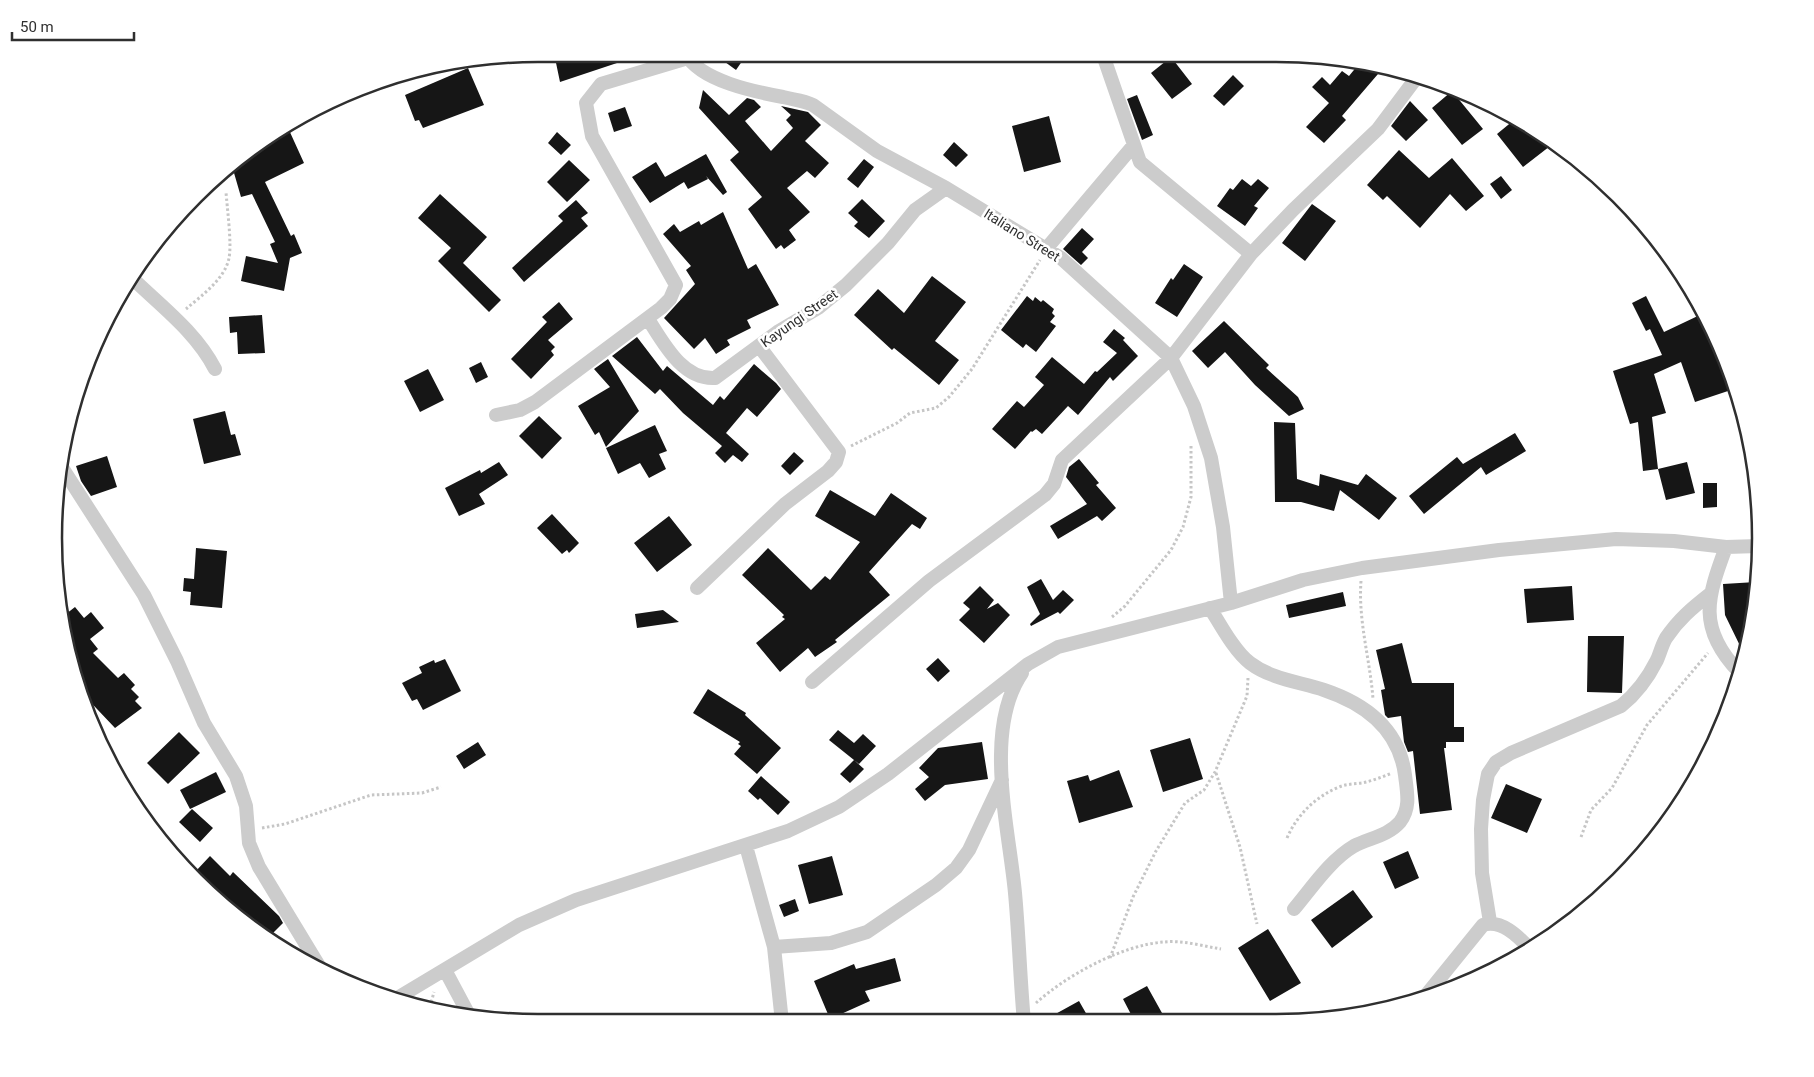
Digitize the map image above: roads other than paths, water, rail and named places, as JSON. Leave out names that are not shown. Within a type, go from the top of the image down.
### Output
[{"type":"street","points":[[496,415],[520,410],[535,402],[648,319],[670,299],[676,285],[592,136],[586,104],[600,84],[668,62]]},
{"type":"street","name":"Italiano Street","points":[[693,62],[703,73],[724,81],[784,98],[803,100],[877,151],[946,188],[1061,258],[1171,358],[1194,406],[1211,458],[1223,527],[1231,603]]},
{"type":"street","points":[[1106,62],[1140,162],[1251,254]]},
{"type":"street","points":[[812,682],[929,581],[1046,495],[1054,484],[1062,460],[1171,358],[1251,254],[1293,210],[1378,129],[1413,83]]},
{"type":"street","points":[[1046,249],[1133,146]]},
{"type":"street","name":"Kayungi Street","points":[[648,319],[678,361],[694,375],[704,379],[715,378],[758,346],[818,308],[846,285],[888,243],[915,210],[946,188]]},
{"type":"street","points":[[137,283],[192,334],[207,354],[215,369]]},
{"type":"street","points":[[696,588],[785,504],[828,471],[836,462],[839,452],[758,346]]},
{"type":"street","points":[[67,475],[144,595],[177,661],[204,723],[236,776],[246,806],[247,831],[258,867],[314,958]]},
{"type":"street","points":[[403,995],[519,925],[576,900],[746,846],[788,831],[839,807],[888,774],[1028,664],[1058,647],[1231,603],[1304,580],[1362,568],[1499,550],[1616,539],[1674,540],[1726,546],[1752,546]]},
{"type":"street","points":[[1726,546],[1708,602],[1717,643],[1734,665]]},
{"type":"street","points":[[1490,922],[1482,872],[1481,829],[1488,774],[1496,762],[1511,753],[1621,706],[1633,696],[1641,685],[1657,660],[1664,640],[1682,616],[1710,594]]},
{"type":"street","points":[[1210,608],[1249,662],[1265,671],[1350,701],[1374,716],[1393,737],[1402,758],[1408,806],[1401,821],[1392,830],[1353,847],[1338,858],[1294,909]]},
{"type":"street","points":[[1023,1014],[1015,895],[1002,779],[1002,737],[1006,711],[1013,686],[1028,664]]},
{"type":"street","points":[[774,947],[831,943],[867,932],[936,885],[956,868],[969,850],[1002,779]]},
{"type":"street","points":[[746,846],[774,947],[781,1014]]},
{"type":"street","points":[[1431,988],[1475,932],[1483,925],[1490,922],[1513,933],[1525,944]]},
{"type":"street","points":[[445,970],[464,1008]]}]
